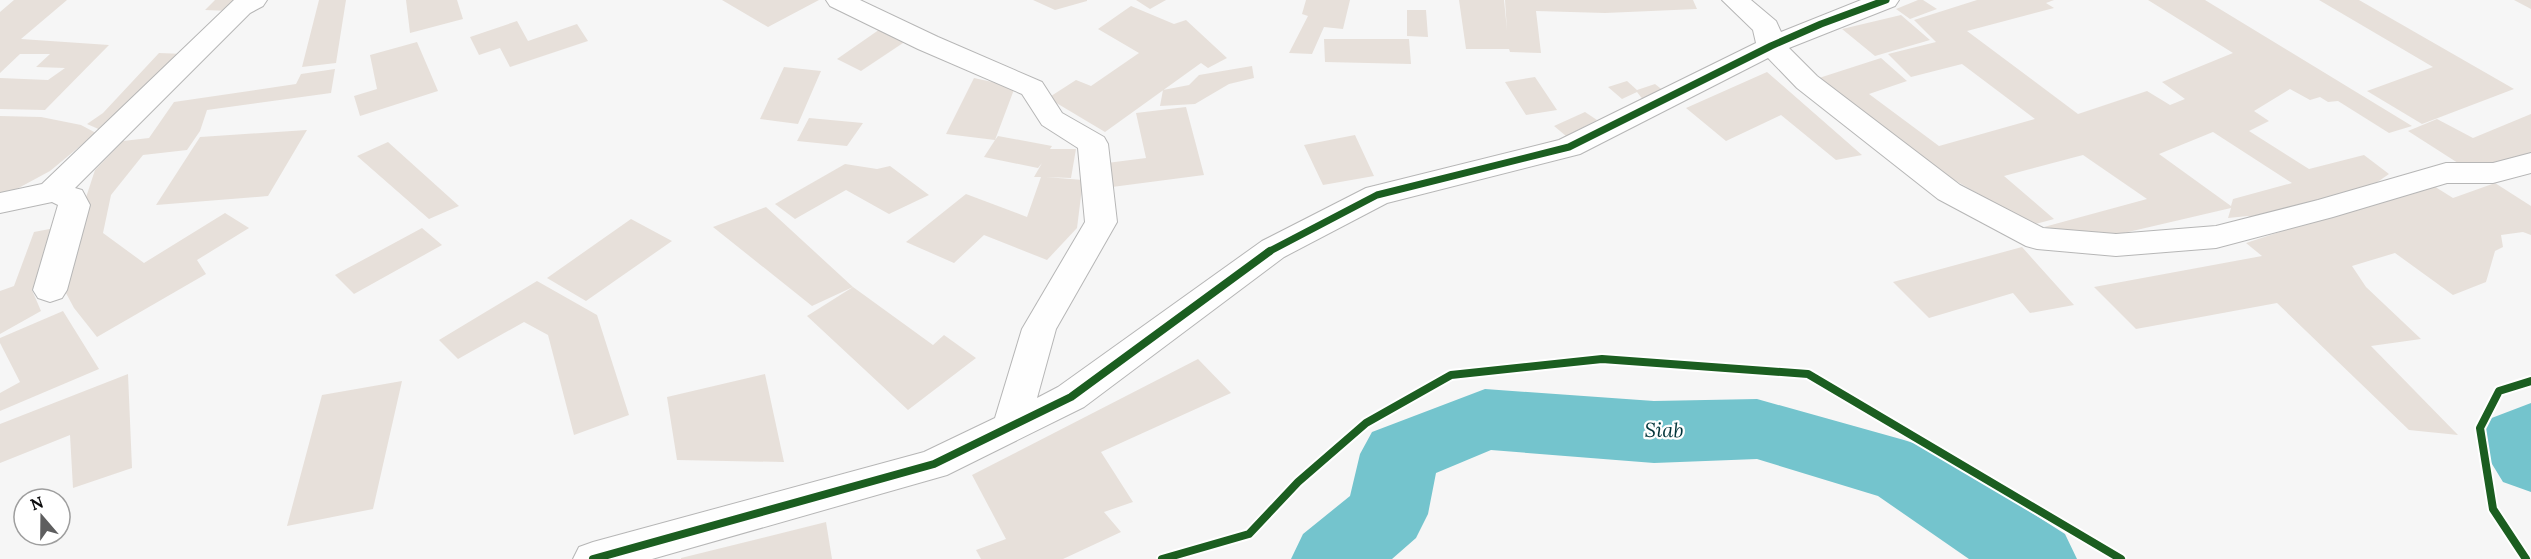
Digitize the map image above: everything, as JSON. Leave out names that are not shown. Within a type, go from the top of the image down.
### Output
[{"type":"street","points":[[52,192],[241,7],[254,0]]},
{"type":"street","points":[[839,0],[928,43],[1032,88],[1052,119],[1093,144],[1101,222],[1039,329],[1010,427]]},
{"type":"street","points":[[1735,0],[1766,27],[1771,46],[1807,82],[1949,192],[2037,238],[2116,245],[2216,237],[2322,210],[2446,173],[2493,173],[2531,163]]},
{"type":"street","points":[[593,559],[934,464],[1071,397],[1273,249],[1377,195],[1569,147],[1771,46],[1821,24],[1886,0]]},
{"type":"street","points":[[0,202],[52,192],[71,197],[74,206],[50,290]]},
{"type":"building","points":[[14,0],[67,0],[21,39],[109,45],[45,110],[0,109],[0,78],[48,80],[65,68],[36,67],[50,54],[20,54],[0,73],[0,12]]},
{"type":"building","points":[[215,0],[246,0],[229,11],[205,10]]},
{"type":"building","points":[[319,0],[346,0],[336,63],[302,67]]},
{"type":"building","points":[[406,0],[457,0],[463,19],[410,33]]},
{"type":"building","points":[[722,0],[819,0],[768,27]]},
{"type":"building","points":[[1033,0],[1087,0],[1087,1],[1055,10]]},
{"type":"building","points":[[1136,0],[1166,0],[1150,9]]},
{"type":"building","points":[[1306,0],[1350,0],[1343,29],[1324,27],[1312,54],[1289,53],[1308,16],[1302,14]]},
{"type":"building","points":[[1459,0],[1504,0],[1507,30],[1505,0],[1693,0],[1697,9],[1605,13],[1536,11],[1541,53],[1510,52],[1509,49],[1466,49]]},
{"type":"building","points":[[1923,0],[1937,9],[1910,19],[1896,9]]},
{"type":"building","points":[[1977,0],[2054,0],[2046,3],[2054,8],[1967,31],[2078,114],[2147,91],[2170,105],[2185,99],[2162,82],[2233,53],[2148,0],[2205,0],[2412,126],[2389,133],[2338,101],[2328,102],[2320,97],[2310,100],[2290,89],[2254,111],[2269,121],[2249,131],[2309,169],[2364,155],[2389,174],[2366,190],[2256,220],[2248,216],[2228,218],[2231,208],[2111,236],[2044,227],[2147,199],[2083,155],[2004,176],[2054,219],[2032,225],[1932,167],[1819,78],[1881,58],[1907,81],[1869,94],[1939,146],[2035,119],[1962,64],[1911,77],[1888,54],[1936,42],[1914,20]],"holes":[[[2213,132],[2292,183],[2233,199],[2231,206],[2159,154]]]},
{"type":"building","points":[[2319,0],[2359,0],[2514,89],[2422,124],[2367,91],[2433,67]]},
{"type":"building","points":[[2514,0],[2531,0],[2531,9]]},
{"type":"building","points":[[1131,6],[1174,24],[1186,20],[1227,58],[1208,68],[1201,63],[1105,132],[1048,98],[1076,80],[1091,86],[1139,53],[1098,29]]},
{"type":"building","points":[[1407,10],[1426,10],[1428,37],[1407,36]]},
{"type":"building","points":[[1901,15],[1930,40],[1875,56],[1842,29]]},
{"type":"building","points":[[517,21],[528,41],[577,24],[588,41],[510,67],[500,48],[479,55],[470,37]]},
{"type":"building","points":[[883,27],[909,39],[861,71],[837,59]]},
{"type":"building","points":[[1324,39],[1409,39],[1411,64],[1325,62]]},
{"type":"building","points":[[417,42],[438,91],[360,116],[354,96],[377,89],[370,55]]},
{"type":"building","points":[[159,53],[185,54],[103,131],[87,124],[103,113]]},
{"type":"building","points":[[1252,66],[1254,78],[1229,84],[1195,104],[1160,106],[1163,90],[1189,85],[1199,75]]},
{"type":"building","points":[[784,67],[821,71],[798,124],[760,119]]},
{"type":"building","points":[[335,69],[331,93],[207,110],[200,131],[187,150],[143,155],[111,195],[103,233],[144,263],[225,213],[249,228],[197,260],[206,274],[97,337],[74,308],[59,280],[95,170],[123,141],[149,138],[174,102],[296,84],[301,74]]},
{"type":"building","points":[[1767,72],[1862,155],[1836,160],[1781,115],[1726,141],[1686,108]]},
{"type":"building","points":[[1535,77],[1557,110],[1526,115],[1505,82]]},
{"type":"building","points":[[974,78],[1015,87],[995,140],[946,134]]},
{"type":"building","points":[[1627,81],[1637,90],[1655,84],[1665,92],[1644,101],[1637,92],[1622,99],[1608,87]]},
{"type":"building","points":[[1186,107],[1204,175],[1112,187],[1107,163],[1146,158],[1136,113]]},
{"type":"building","points":[[1585,112],[1597,120],[1566,136],[1554,126]]},
{"type":"building","points":[[2531,114],[2531,153],[2472,172],[2408,131],[2437,119],[2473,138]]},
{"type":"building","points":[[0,116],[41,117],[81,125],[96,133],[50,171],[0,198]]},
{"type":"building","points":[[809,118],[863,123],[847,146],[797,141]]},
{"type":"building","points":[[307,130],[268,196],[156,205],[200,137]]},
{"type":"building","points":[[1355,135],[1374,176],[1323,185],[1304,145]]},
{"type":"building","points":[[998,136],[1052,146],[1050,149],[1076,149],[1071,178],[1046,177],[1083,180],[1077,228],[1047,260],[984,235],[954,263],[906,242],[966,194],[1027,217],[1041,177],[1034,177],[1042,163],[1038,168],[984,157]]},
{"type":"building","points":[[388,142],[459,206],[429,219],[357,156]]},
{"type":"building","points":[[845,164],[877,169],[890,166],[929,195],[889,214],[846,190],[795,219],[775,204]]},
{"type":"building","points":[[2429,183],[2453,198],[2495,183],[2531,206],[2531,235],[2523,232],[2501,235],[2503,247],[2495,251],[2486,282],[2453,295],[2395,253],[2352,266],[2366,287],[2421,339],[2371,346],[2458,435],[2409,430],[2277,303],[2136,329],[2094,287],[2262,256],[2246,243]]},
{"type":"building","points":[[766,207],[853,287],[812,306],[713,227]]},
{"type":"building","points":[[631,219],[672,241],[586,301],[547,278]]},
{"type":"building","points":[[65,226],[42,284],[32,290],[41,311],[0,334],[0,291],[14,286],[34,232]]},
{"type":"building","points":[[422,228],[442,245],[354,294],[335,275]]},
{"type":"building","points":[[2022,247],[2074,305],[2030,313],[2013,293],[1929,318],[1893,282]]},
{"type":"building","points":[[537,281],[597,315],[629,415],[574,435],[548,335],[524,322],[458,359],[439,340]]},
{"type":"building","points":[[853,287],[933,345],[944,335],[976,358],[908,410],[807,316]]},
{"type":"building","points":[[63,311],[99,369],[0,411],[0,393],[20,382],[0,343],[0,338]]},
{"type":"building","points":[[1198,359],[1231,393],[1101,452],[1133,502],[1104,512],[1121,532],[1063,559],[981,559],[976,550],[1006,539],[972,475]]},
{"type":"building","points":[[128,374],[132,468],[73,488],[70,435],[0,463],[0,424]]},
{"type":"building","points":[[765,374],[784,462],[677,460],[667,397]]},
{"type":"building","points":[[402,381],[373,509],[287,526],[322,395]]},
{"type":"building","points":[[826,522],[832,559],[681,559],[681,558]]},
{"type":"waterway","name":"Siab","points":[[1333,559],[1387,514],[1400,454],[1485,419],[1654,432],[1757,429],[1904,472],[2035,559]]},
{"type":"waterway","name":"Siab","points":[[2531,434],[2517,441],[2531,460]]},
{"type":"cycle path","points":[[593,559],[934,464],[1071,397],[1273,249],[1377,195],[1569,147],[1771,46],[1821,24],[1886,0]]},
{"type":"cycle path","points":[[1162,559],[1249,534],[1298,482],[1366,423],[1451,375],[1602,359],[1808,374],[2121,559]]},
{"type":"cycle path","points":[[2526,559],[2493,509],[2480,428],[2499,391],[2531,381]]}]
